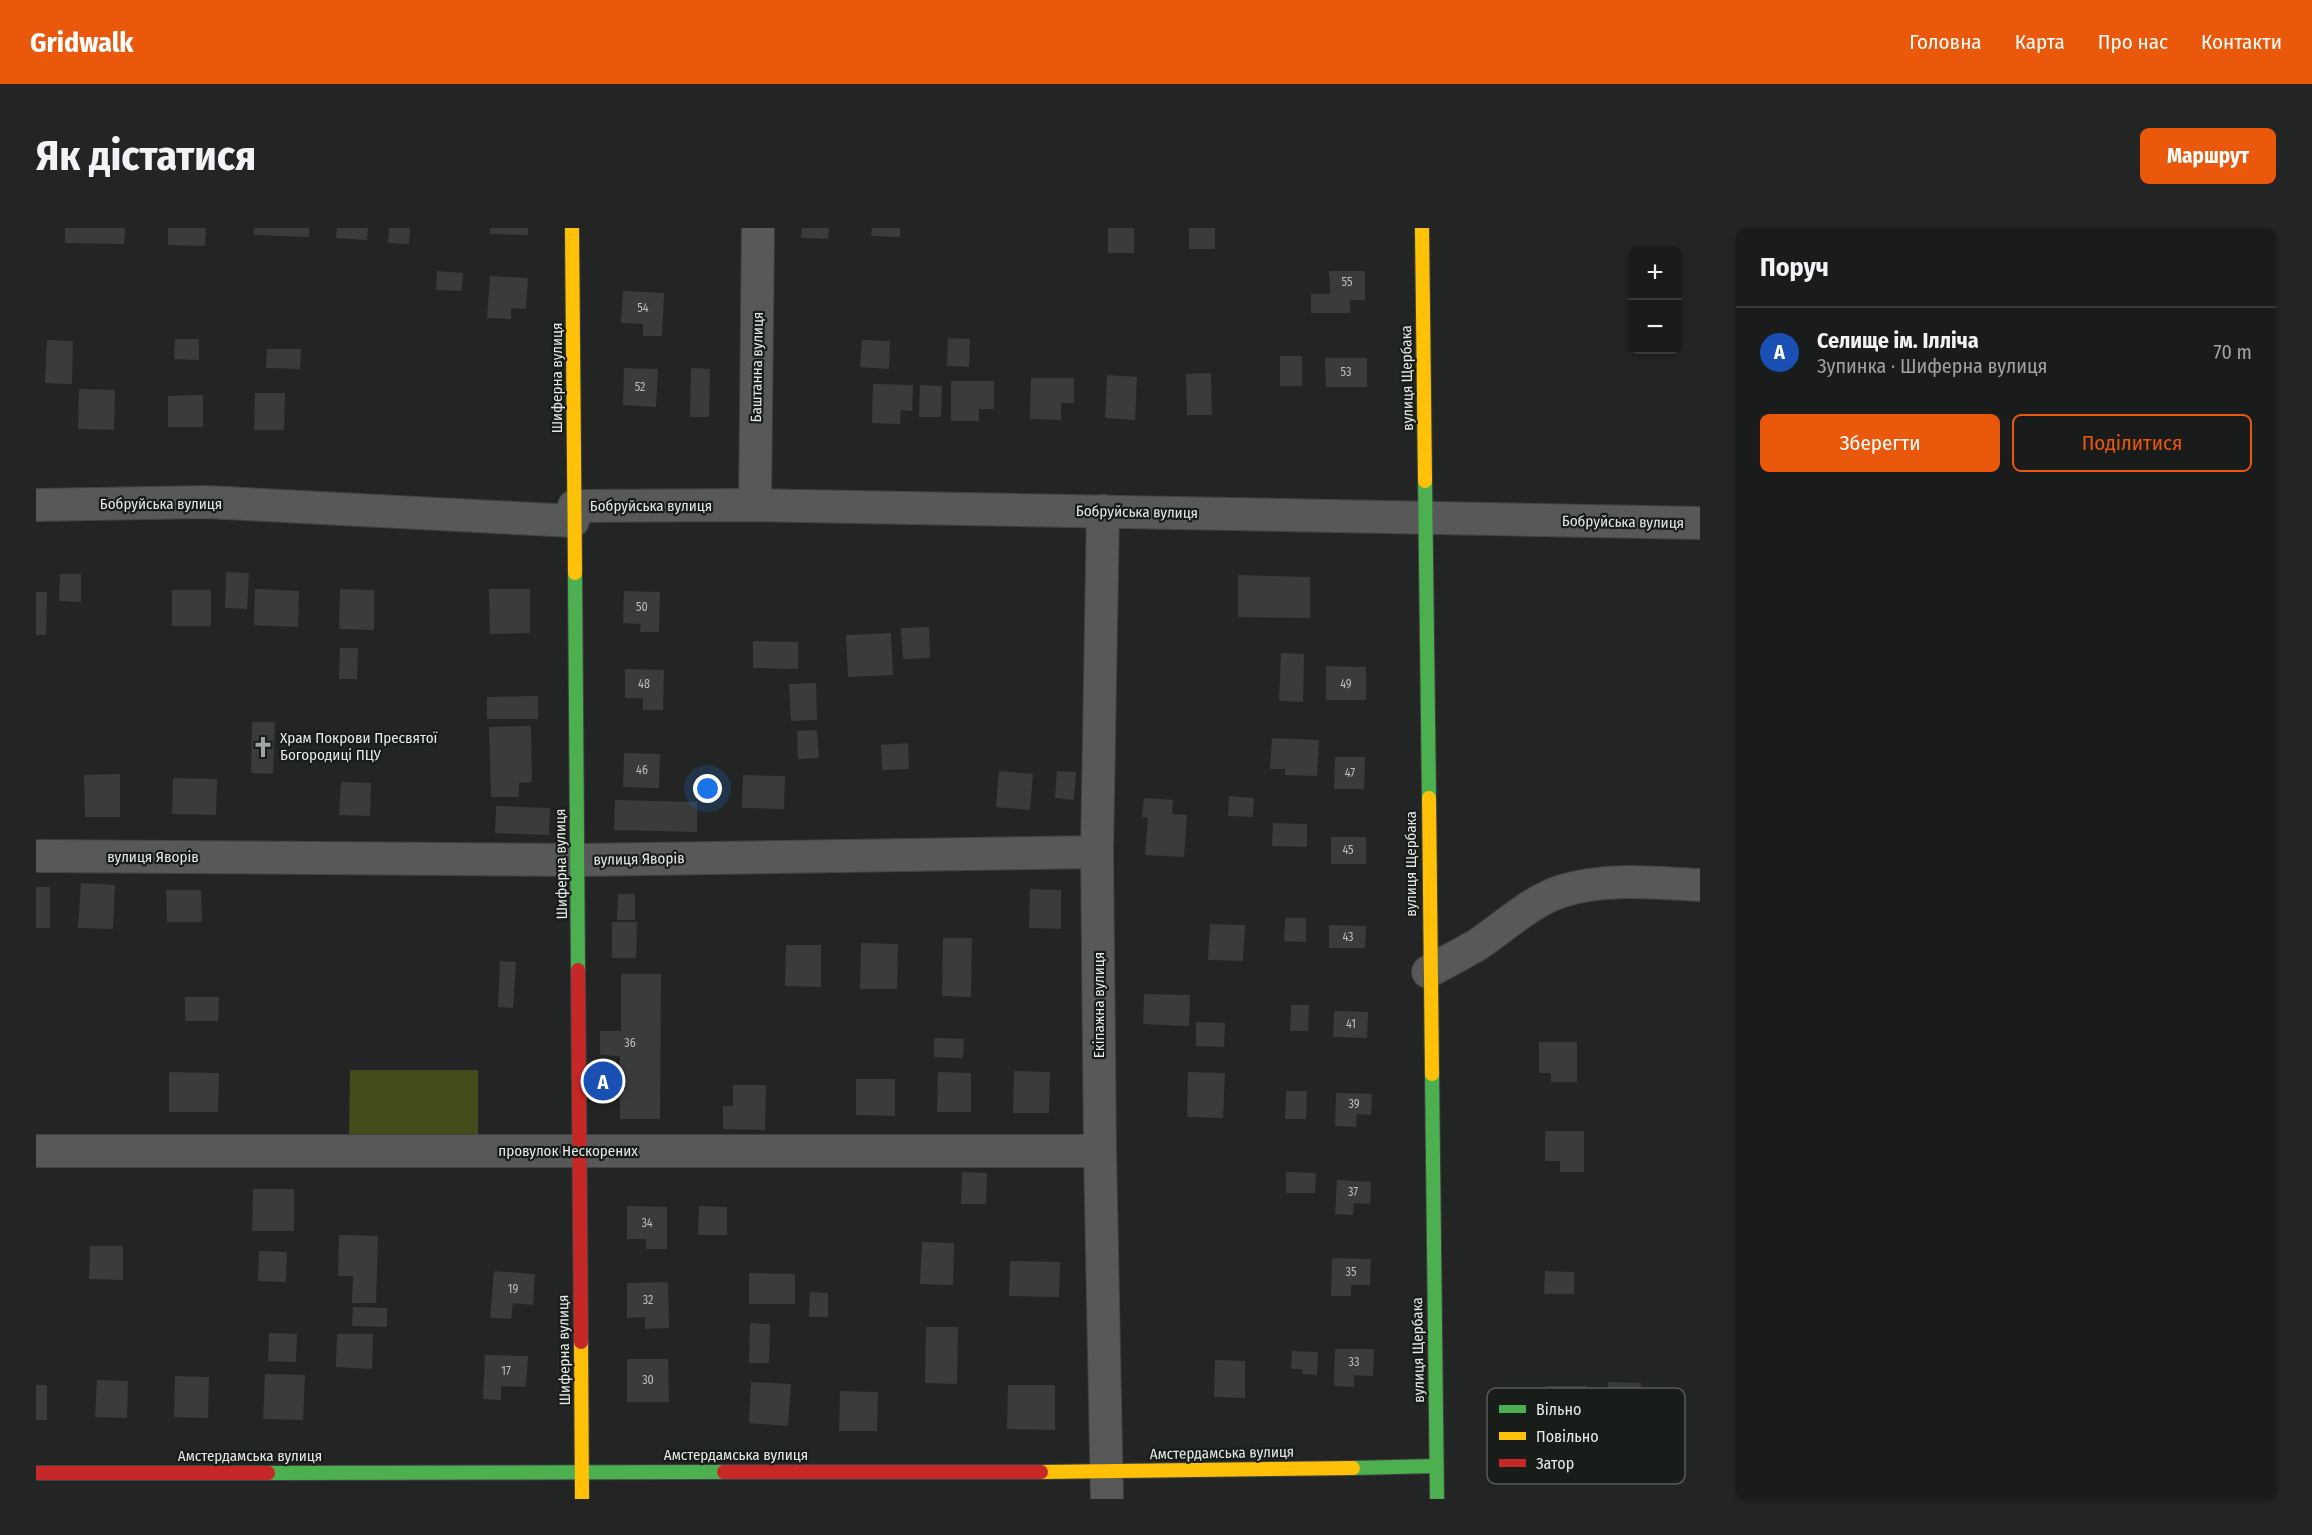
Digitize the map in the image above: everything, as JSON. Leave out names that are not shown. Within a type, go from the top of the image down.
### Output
[{"type":"street","name":"Шиферна вулиця","points":[[572,228],[582,1499]]},
{"type":"street","name":"Баштанна вулиця","points":[[755,505],[758,228]]},
{"type":"street","name":"вулиця Щербака","points":[[1422,228],[1428,972],[1437,1499]]},
{"type":"street","name":"Бобруйська вулиця","points":[[36,505],[206,502],[573,513],[755,505],[1700,523]]},
{"type":"street","name":"Екіпажна вулиця","points":[[1103,512],[1097,852],[1100,1150],[1108,1486]]},
{"type":"street","name":"вулиця Яворів","points":[[36,856],[578,860],[1097,852]]},
{"type":"street","points":[[1428,972],[1476,945],[1542,900],[1562,891],[1590,885],[1637,882],[1700,885]]},
{"type":"street","name":"провулок Нескорених","points":[[36,1151],[1100,1150]]},
{"type":"street","name":"Амстердамська вулиця","points":[[36,1473],[582,1471],[1108,1486],[1436,1466]]},
{"type":"green space","points":[[350,1070],[478,1070],[478,1134],[349,1134]]},
{"type":"building","points":[[65,228],[125,228],[124,244],[65,243]]},
{"type":"building","points":[[168,228],[206,228],[205,246],[168,245]]},
{"type":"building","points":[[254,228],[309,228],[309,237],[254,235]]},
{"type":"building","points":[[337,228],[368,228],[367,240],[336,238]]},
{"type":"building","points":[[389,228],[410,228],[409,244],[388,243]]},
{"type":"building","points":[[490,228],[528,228],[528,235],[490,234]]},
{"type":"building","points":[[802,228],[829,228],[828,239],[801,238]]},
{"type":"building","points":[[872,228],[900,228],[900,237],[871,236]]},
{"type":"building","points":[[1108,228],[1134,228],[1134,253],[1108,253]]},
{"type":"building","points":[[1189,228],[1215,228],[1215,249],[1189,249]]},
{"type":"building","points":[[437,271],[463,273],[462,291],[436,290]]},
{"type":"building","points":[[1329,271],[1365,271],[1365,300],[1350,300],[1350,313],[1311,313],[1311,294],[1330,294]]},
{"type":"building","points":[[490,276],[528,278],[526,309],[511,308],[511,319],[487,318]]},
{"type":"building","points":[[623,291],[664,293],[662,336],[643,336],[643,324],[621,323]]},
{"type":"building","points":[[948,338],[970,339],[969,367],[947,366]]},
{"type":"building","points":[[175,339],[199,339],[199,360],[174,359]]},
{"type":"building","points":[[47,340],[73,341],[72,384],[45,383]]},
{"type":"building","points":[[862,340],[890,341],[889,369],[860,367]]},
{"type":"building","points":[[267,349],[301,349],[300,369],[266,368]]},
{"type":"building","points":[[1280,356],[1302,356],[1302,386],[1280,386]]},
{"type":"building","points":[[1325,358],[1367,358],[1367,387],[1326,387]]},
{"type":"building","points":[[624,368],[658,369],[656,407],[623,405]]},
{"type":"building","points":[[691,368],[710,369],[709,417],[690,417]]},
{"type":"building","points":[[1211,373],[1212,415],[1187,415],[1186,374]]},
{"type":"building","points":[[1107,375],[1137,377],[1135,420],[1105,418]]},
{"type":"building","points":[[1031,378],[1074,378],[1074,403],[1061,403],[1061,420],[1030,419]]},
{"type":"building","points":[[951,381],[994,381],[994,409],[979,409],[979,421],[951,421]]},
{"type":"building","points":[[873,384],[913,385],[912,411],[901,410],[900,424],[872,423]]},
{"type":"building","points":[[920,385],[942,386],[941,417],[919,417]]},
{"type":"building","points":[[79,389],[115,390],[114,430],[78,429]]},
{"type":"building","points":[[255,393],[285,393],[284,430],[254,430]]},
{"type":"building","points":[[203,395],[203,427],[168,427],[168,396]]},
{"type":"building","points":[[226,572],[249,573],[247,609],[225,608]]},
{"type":"building","points":[[60,574],[81,574],[81,602],[59,601]]},
{"type":"building","points":[[1238,575],[1310,577],[1310,618],[1238,617]]},
{"type":"building","points":[[255,589],[299,591],[298,627],[254,625]]},
{"type":"building","points":[[340,589],[374,590],[374,630],[339,629]]},
{"type":"building","points":[[489,589],[530,589],[530,633],[490,634]]},
{"type":"building","points":[[172,590],[211,590],[211,626],[172,626]]},
{"type":"building","points":[[624,591],[660,592],[659,632],[640,632],[641,624],[623,623]]},
{"type":"building","points":[[36,592],[47,592],[46,635],[36,635]]},
{"type":"building","points":[[929,627],[930,658],[903,659],[901,628]]},
{"type":"building","points":[[891,633],[893,675],[848,677],[846,635]]},
{"type":"building","points":[[753,641],[798,642],[798,669],[753,668]]},
{"type":"building","points":[[340,648],[358,648],[357,679],[339,679]]},
{"type":"building","points":[[1281,653],[1304,654],[1303,702],[1279,701]]},
{"type":"building","points":[[1326,666],[1366,667],[1366,700],[1326,700]]},
{"type":"building","points":[[625,669],[664,670],[663,710],[643,710],[643,698],[625,698]]},
{"type":"building","points":[[816,683],[817,720],[791,721],[789,684]]},
{"type":"building","points":[[538,696],[538,719],[487,719],[487,697]]},
{"type":"building","name":"Храм Покрови Пресвятої Богородиці ПЦУ","points":[[252,722],[275,722],[273,774],[251,773]]},
{"type":"building","points":[[531,726],[532,782],[519,783],[519,797],[491,797],[489,727]]},
{"type":"building","points":[[817,730],[819,758],[798,759],[797,731]]},
{"type":"building","points":[[1272,738],[1319,740],[1317,776],[1285,775],[1285,769],[1270,769]]},
{"type":"building","points":[[908,743],[909,769],[882,770],[881,745]]},
{"type":"building","points":[[624,753],[660,754],[659,788],[623,787]]},
{"type":"building","points":[[1335,757],[1365,757],[1364,789],[1334,789]]},
{"type":"building","points":[[999,771],[1033,774],[1030,810],[996,807]]},
{"type":"building","points":[[1057,771],[1076,772],[1074,800],[1055,798]]},
{"type":"building","points":[[120,774],[120,817],[85,817],[84,775]]},
{"type":"building","points":[[743,775],[785,776],[784,809],[742,808]]},
{"type":"building","points":[[173,778],[217,779],[216,815],[172,814]]},
{"type":"building","points":[[341,782],[371,783],[370,816],[339,815]]},
{"type":"building","points":[[1229,796],[1254,798],[1253,817],[1228,816]]},
{"type":"building","points":[[1144,798],[1173,800],[1172,814],[1187,815],[1184,857],[1145,855],[1148,818],[1142,817]]},
{"type":"building","points":[[615,800],[697,802],[697,832],[614,830]]},
{"type":"building","points":[[496,806],[550,808],[549,835],[495,833]]},
{"type":"building","points":[[1273,823],[1307,824],[1307,847],[1272,846]]},
{"type":"building","points":[[1331,837],[1366,837],[1366,864],[1331,864]]},
{"type":"building","points":[[81,883],[115,885],[113,929],[78,928]]},
{"type":"building","points":[[36,887],[50,887],[50,928],[36,928]]},
{"type":"building","points":[[1030,889],[1061,890],[1061,929],[1029,928]]},
{"type":"building","points":[[166,890],[201,890],[202,922],[167,922]]},
{"type":"building","points":[[618,894],[635,894],[635,920],[617,920]]},
{"type":"building","points":[[1285,918],[1306,918],[1306,942],[1284,941]]},
{"type":"building","points":[[612,922],[637,922],[636,958],[612,958]]},
{"type":"building","points":[[1210,924],[1245,925],[1243,961],[1208,960]]},
{"type":"building","points":[[1329,925],[1366,926],[1365,948],[1329,948]]},
{"type":"building","points":[[943,938],[972,938],[971,997],[942,996]]},
{"type":"building","points":[[861,943],[898,944],[897,989],[860,989]]},
{"type":"building","points":[[786,945],[821,945],[821,987],[785,986]]},
{"type":"building","points":[[500,961],[516,962],[513,1008],[498,1007]]},
{"type":"building","points":[[621,974],[661,974],[660,1119],[620,1119],[620,1056],[600,1055],[600,1031],[621,1031]]},
{"type":"building","points":[[1144,994],[1190,995],[1189,1026],[1143,1024]]},
{"type":"building","points":[[185,997],[219,997],[218,1021],[185,1021]]},
{"type":"building","points":[[1291,1005],[1309,1005],[1308,1031],[1290,1031]]},
{"type":"building","points":[[1334,1011],[1368,1012],[1367,1038],[1333,1037]]},
{"type":"building","points":[[1196,1022],[1225,1023],[1224,1047],[1196,1046]]},
{"type":"building","points":[[934,1038],[964,1039],[963,1058],[934,1057]]},
{"type":"building","points":[[1539,1042],[1577,1042],[1577,1082],[1551,1082],[1551,1073],[1539,1073]]},
{"type":"building","points":[[1014,1071],[1050,1072],[1049,1113],[1013,1113]]},
{"type":"building","points":[[169,1072],[219,1073],[218,1112],[169,1112]]},
{"type":"building","points":[[938,1072],[971,1073],[971,1112],[937,1112]]},
{"type":"building","points":[[1188,1072],[1225,1073],[1223,1118],[1187,1117]]},
{"type":"building","points":[[856,1079],[895,1079],[895,1116],[856,1115]]},
{"type":"building","points":[[733,1085],[766,1085],[765,1130],[723,1129],[723,1106],[733,1106]]},
{"type":"building","points":[[1286,1091],[1307,1091],[1306,1119],[1285,1119]]},
{"type":"building","points":[[1336,1093],[1372,1094],[1371,1115],[1357,1114],[1356,1127],[1335,1126]]},
{"type":"building","points":[[1545,1131],[1584,1131],[1584,1172],[1560,1172],[1560,1161],[1545,1161]]},
{"type":"building","points":[[962,1172],[987,1173],[986,1204],[961,1204]]},
{"type":"building","points":[[1286,1172],[1316,1173],[1315,1193],[1286,1193]]},
{"type":"building","points":[[1337,1180],[1371,1182],[1370,1204],[1354,1203],[1353,1215],[1335,1214]]},
{"type":"building","points":[[253,1189],[294,1189],[294,1231],[252,1231]]},
{"type":"building","points":[[627,1206],[667,1207],[667,1249],[646,1249],[646,1239],[627,1239]]},
{"type":"building","points":[[699,1206],[727,1207],[727,1235],[698,1235]]},
{"type":"building","points":[[339,1235],[378,1236],[376,1303],[352,1303],[353,1276],[338,1276]]},
{"type":"building","points":[[922,1242],[954,1243],[953,1285],[920,1284]]},
{"type":"building","points":[[90,1246],[123,1246],[123,1280],[89,1279]]},
{"type":"building","points":[[259,1251],[287,1252],[286,1282],[258,1281]]},
{"type":"building","points":[[1332,1258],[1371,1259],[1370,1285],[1351,1285],[1351,1296],[1331,1296]]},
{"type":"building","points":[[1010,1261],[1060,1262],[1059,1297],[1009,1296]]},
{"type":"building","points":[[494,1271],[535,1274],[533,1305],[513,1303],[511,1319],[490,1318]]},
{"type":"building","points":[[1545,1271],[1574,1272],[1574,1294],[1544,1294]]},
{"type":"building","points":[[749,1273],[795,1274],[795,1304],[749,1304]]},
{"type":"building","points":[[668,1282],[669,1328],[645,1329],[645,1317],[627,1318],[627,1283]]},
{"type":"building","points":[[810,1292],[828,1293],[828,1317],[809,1317]]},
{"type":"building","points":[[353,1307],[387,1308],[387,1327],[352,1326]]},
{"type":"building","points":[[750,1323],[770,1324],[769,1363],[749,1363]]},
{"type":"building","points":[[926,1327],[958,1327],[957,1384],[925,1383]]},
{"type":"building","points":[[269,1333],[297,1334],[296,1362],[268,1361]]},
{"type":"building","points":[[337,1334],[373,1334],[372,1369],[336,1367]]},
{"type":"building","points":[[1335,1349],[1374,1349],[1373,1376],[1354,1375],[1354,1387],[1334,1386]]},
{"type":"building","points":[[1292,1351],[1318,1352],[1317,1375],[1302,1374],[1303,1369],[1291,1369]]},
{"type":"building","points":[[485,1355],[528,1356],[526,1387],[501,1386],[501,1400],[483,1399]]},
{"type":"building","points":[[627,1359],[668,1359],[669,1402],[627,1402]]},
{"type":"building","points":[[1215,1360],[1245,1361],[1245,1398],[1214,1397]]},
{"type":"building","points":[[265,1374],[305,1375],[303,1420],[263,1419]]},
{"type":"building","points":[[175,1376],[209,1377],[208,1418],[174,1417]]},
{"type":"building","points":[[97,1380],[128,1381],[127,1418],[95,1417]]},
{"type":"building","points":[[751,1382],[791,1384],[788,1426],[749,1423]]},
{"type":"building","points":[[1608,1382],[1641,1383],[1641,1388],[1608,1388]]},
{"type":"building","points":[[36,1385],[47,1385],[47,1420],[36,1420]]},
{"type":"building","points":[[1008,1385],[1055,1385],[1055,1430],[1007,1429]]},
{"type":"building","points":[[1545,1386],[1587,1386],[1587,1388],[1545,1388]]},
{"type":"building","points":[[840,1391],[878,1392],[877,1431],[839,1431]]},
{"type":"traffic: fast","points":[[1425,481],[1429,798]]},
{"type":"traffic: fast","points":[[575,573],[578,970]]},
{"type":"traffic: fast","points":[[1432,1074],[1437,1499]]},
{"type":"traffic: fast","points":[[1353,1468],[1436,1466]]},
{"type":"traffic: fast","points":[[268,1473],[724,1472]]},
{"type":"traffic: slow","points":[[572,228],[575,573]]},
{"type":"traffic: slow","points":[[1422,228],[1425,481]]},
{"type":"traffic: slow","points":[[1429,798],[1432,1074]]},
{"type":"traffic: slow","points":[[581,1342],[582,1499]]},
{"type":"traffic: slow","points":[[1041,1472],[1353,1468]]},
{"type":"traffic: jam","points":[[578,970],[581,1342]]},
{"type":"traffic: jam","points":[[724,1472],[1041,1472]]},
{"type":"traffic: jam","points":[[36,1473],[268,1473]]},
{"type":"place","name":"Храм Покрови Пресвятої Богородиці ПЦУ","points":[[263,747]]},
{"type":"place","name":"Селище ім. Ілліча","points":[[603,1081]]}]
